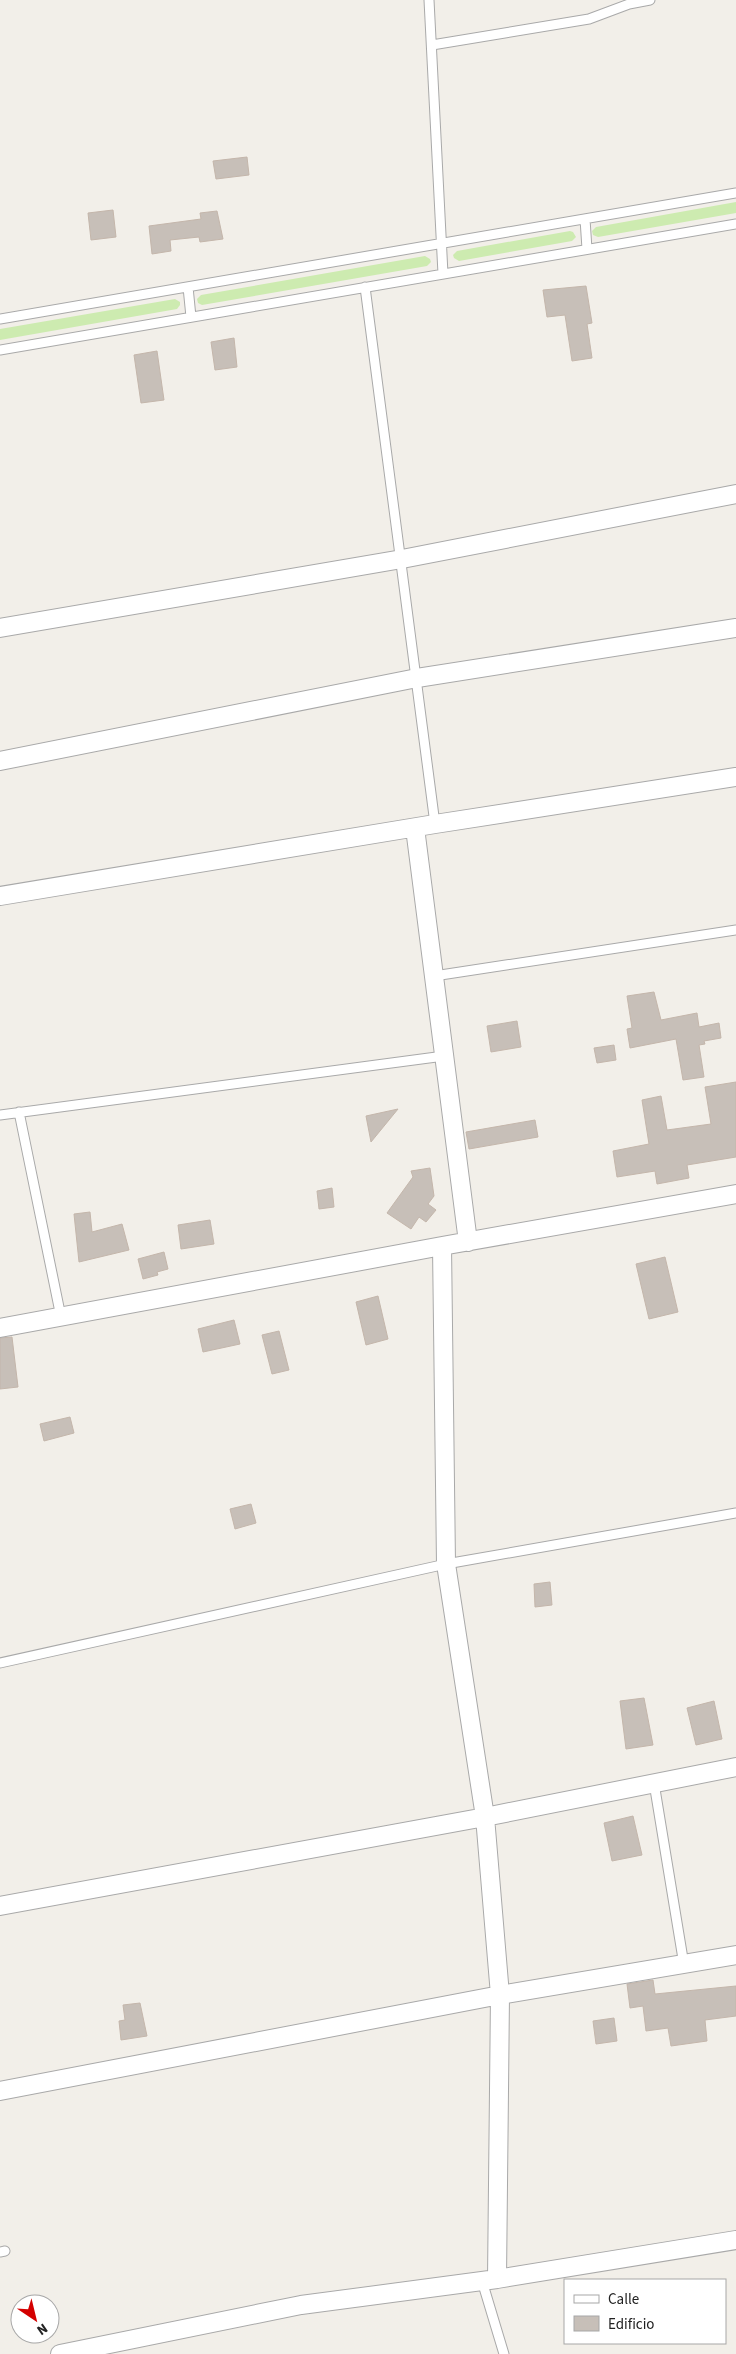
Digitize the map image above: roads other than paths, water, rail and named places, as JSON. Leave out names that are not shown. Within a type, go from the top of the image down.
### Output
[{"type":"street","points":[[0,628],[402,559],[736,494]]},
{"type":"street","points":[[0,761],[416,678],[736,628]]},
{"type":"street","points":[[0,896],[435,824],[736,778]]},
{"type":"street","points":[[415,828],[468,1242]]},
{"type":"street","points":[[0,1328],[442,1246],[736,1194]]},
{"type":"street","points":[[442,1246],[446,1564],[484,1817],[500,1995],[490,2280]]},
{"type":"street","points":[[0,1906],[484,1817],[736,1767]]},
{"type":"street","points":[[0,2091],[500,1995],[736,1955]]},
{"type":"street","points":[[60,2354],[300,2305],[490,2280],[736,2240]]},
{"type":"lane","points":[[429,0],[443,274]]},
{"type":"lane","points":[[432,45],[588,19],[629,4],[650,0]]},
{"type":"lane","points":[[0,319],[736,193]]},
{"type":"lane","points":[[585,219],[587,249]]},
{"type":"lane","points":[[0,350],[736,224]]},
{"type":"lane","points":[[188,287],[191,317]]},
{"type":"lane","points":[[365,287],[402,559],[435,824]]},
{"type":"lane","points":[[434,976],[736,930]]},
{"type":"lane","points":[[0,1115],[444,1056]]},
{"type":"lane","points":[[19,1112],[61,1317]]},
{"type":"lane","points":[[0,1663],[446,1564],[736,1513]]},
{"type":"lane","points":[[654,1783],[684,1965]]},
{"type":"lane","points":[[490,2280],[504,2354]]}]
